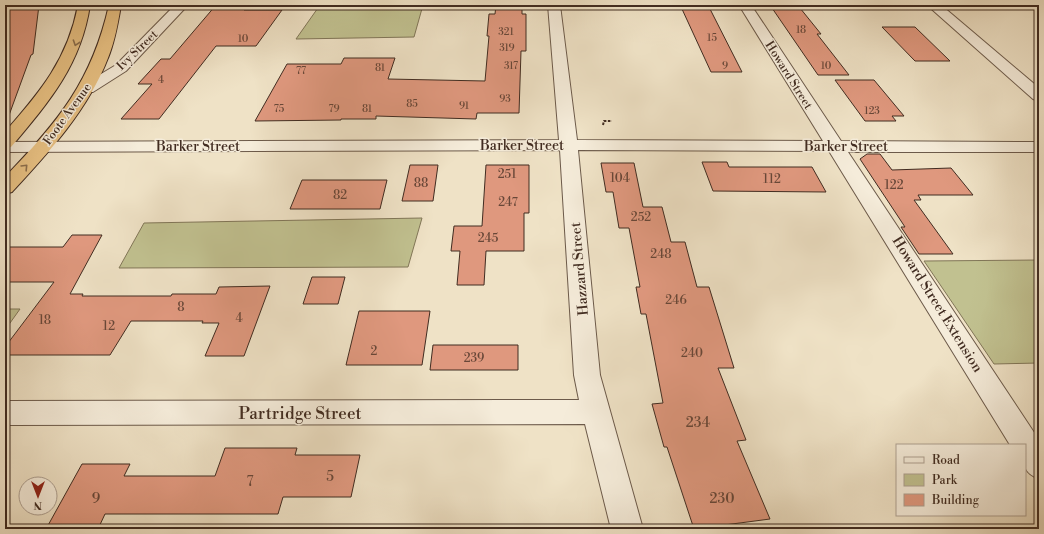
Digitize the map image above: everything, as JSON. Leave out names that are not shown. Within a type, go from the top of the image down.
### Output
[{"type":"highway","points":[[5,143],[52,87],[70,55],[83,22],[84,5]]},
{"type":"highway","name":"Foote Avenue","points":[[5,188],[44,146],[87,89],[102,58],[111,29],[115,5]]},
{"type":"street","name":"Ivy Street","points":[[87,89],[120,68],[182,5]]},
{"type":"street","name":"Hazzard Street","points":[[554,5],[568,145],[587,374],[595,411],[626,529]]},
{"type":"street","name":"Howard Street","points":[[745,5],[834,146]]},
{"type":"street","points":[[933,5],[1039,96]]},
{"type":"street","name":"Barker Street","points":[[5,147],[568,145],[1039,147]]},
{"type":"street","name":"Howard Street Extension","points":[[834,146],[877,209],[1026,444]]},
{"type":"street","name":"Partridge Street","points":[[5,413],[564,413],[595,411]]},
{"type":"street","name":"Howard Street Extension","points":[[1026,444],[1039,465]]},
{"type":"green space","points":[[320,5],[423,5],[414,37],[296,39]]},
{"type":"green space","points":[[422,218],[408,267],[119,268],[144,223]]},
{"type":"green space","points":[[1039,260],[1039,363],[994,364],[924,261]]},
{"type":"green space","points":[[5,309],[20,309],[5,330]]},
{"type":"building","points":[[5,5],[39,5],[33,54],[31,55],[8,118],[5,117]]},
{"type":"building","points":[[216,5],[248,5],[244,10],[282,10],[256,46],[216,46],[159,119],[121,119],[152,84],[138,84],[161,59],[170,59]]},
{"type":"building","points":[[496,5],[522,5],[522,14],[526,14],[526,51],[521,51],[519,113],[477,113],[476,119],[376,116],[376,119],[255,121],[287,64],[341,64],[344,58],[395,58],[388,79],[485,81],[489,36],[487,36],[489,14],[495,14]]},
{"type":"building","points":[[772,8],[800,8],[821,34],[817,34],[849,75],[818,75]]},
{"type":"building","points":[[682,9],[710,9],[742,72],[711,72]]},
{"type":"building","points":[[882,27],[915,27],[950,61],[915,61]]},
{"type":"building","points":[[835,80],[874,80],[904,116],[892,116],[896,121],[865,121]]},
{"type":"building","points":[[867,154],[880,154],[892,170],[951,168],[973,195],[918,195],[921,200],[914,200],[953,254],[919,254],[901,227],[905,227],[860,159]]},
{"type":"building","points":[[702,162],[727,162],[729,167],[812,167],[826,192],[713,191]]},
{"type":"building","points":[[601,163],[634,163],[643,207],[662,207],[671,242],[685,242],[697,287],[709,287],[734,368],[718,368],[746,440],[737,441],[770,519],[694,529],[667,447],[664,447],[652,404],[663,403],[646,314],[641,314],[636,287],[640,287],[629,228],[619,228],[613,192],[606,192]]},
{"type":"building","points":[[410,165],[438,165],[433,201],[402,201]]},
{"type":"building","points":[[486,165],[529,165],[529,213],[524,213],[524,251],[486,251],[484,285],[457,285],[460,251],[451,251],[454,226],[482,226]]},
{"type":"building","points":[[302,180],[387,180],[380,209],[290,209]]},
{"type":"building","points":[[72,235],[102,235],[70,294],[83,294],[82,296],[171,296],[172,294],[216,294],[219,287],[270,286],[244,356],[205,356],[219,323],[202,323],[203,321],[131,321],[110,355],[5,355],[5,347],[54,282],[5,282],[5,247],[63,247]]},
{"type":"building","points":[[312,277],[345,277],[338,304],[303,304]]},
{"type":"building","points":[[359,311],[430,311],[422,365],[346,365]]},
{"type":"building","points":[[433,345],[518,345],[518,370],[430,370]]},
{"type":"building","points":[[225,448],[297,448],[295,455],[360,455],[351,497],[283,497],[278,514],[105,514],[98,529],[46,529],[53,516],[58,516],[58,507],[82,464],[130,464],[124,476],[215,476]]}]
